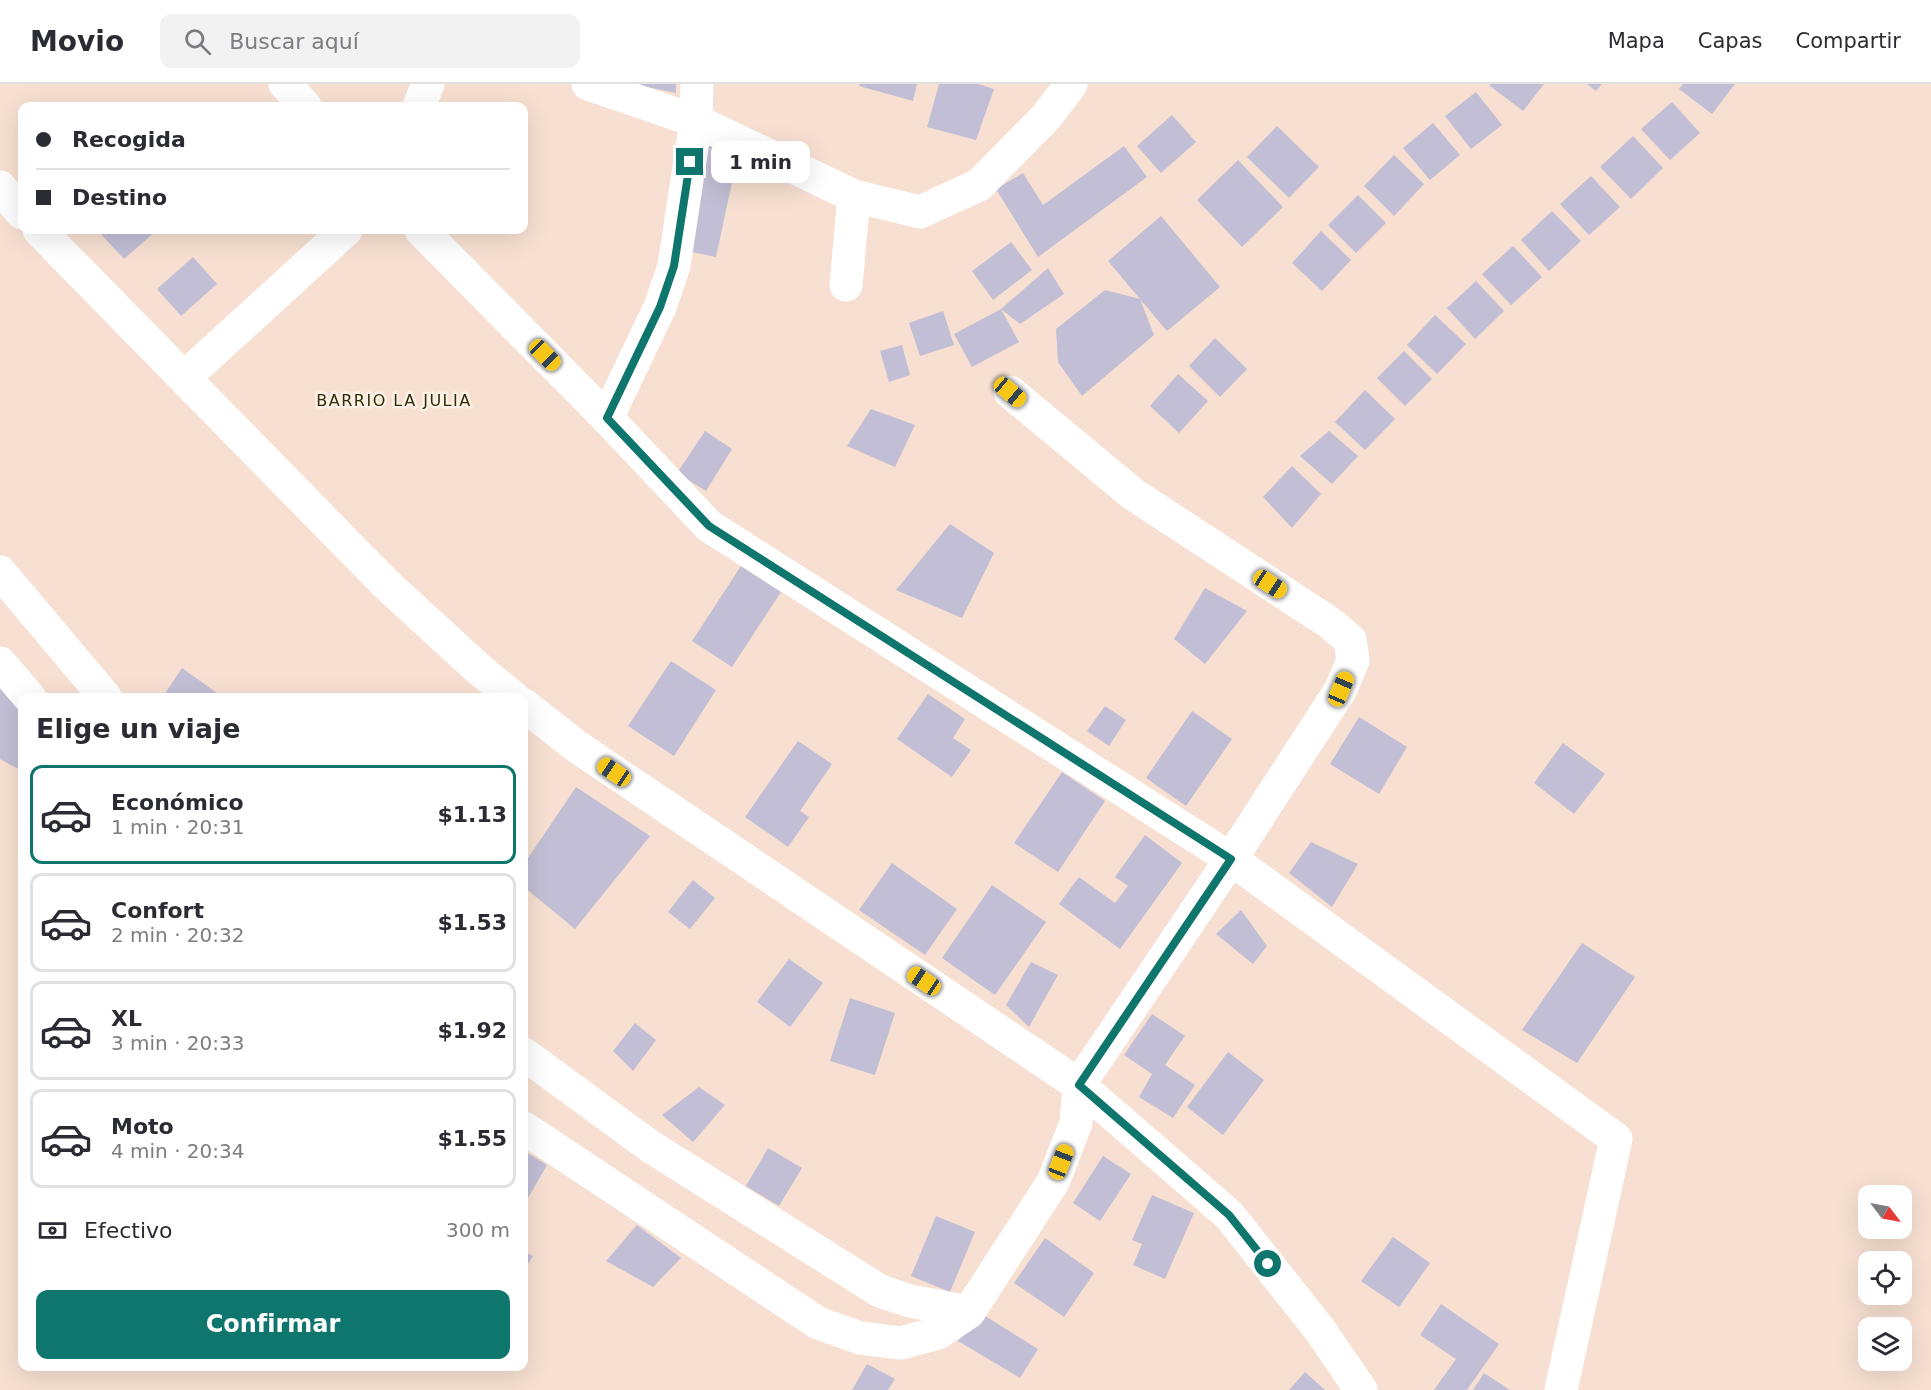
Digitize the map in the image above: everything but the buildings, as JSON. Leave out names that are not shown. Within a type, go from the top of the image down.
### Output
[{"type":"street","points":[[285,84],[301,102]]},
{"type":"street","points":[[421,102],[428,84]]},
{"type":"street","points":[[588,84],[696,121],[854,196],[920,212],[979,185],[1047,116],[1071,84]]},
{"type":"street","points":[[607,418],[660,307],[674,266],[696,121],[697,84]]},
{"type":"street","points":[[0,188],[18,208]]},
{"type":"street","points":[[846,285],[854,196]]},
{"type":"street","points":[[43,234],[386,584],[508,693]]},
{"type":"street","points":[[184,378],[342,234]]},
{"type":"street","points":[[425,234],[607,418],[709,526],[1231,859],[1616,1139],[1561,1390]]},
{"type":"street","points":[[528,1131],[818,1323],[860,1338],[901,1343],[938,1333],[969,1312],[1053,1182],[1076,1123],[1079,1085],[1231,859],[1341,689],[1353,660],[1350,640],[1330,623],[1133,494],[1010,392]]},
{"type":"street","points":[[0,572],[102,693]]},
{"type":"street","points":[[0,663],[26,693]]},
{"type":"street","points":[[528,708],[576,746],[1079,1085],[1229,1215],[1320,1330],[1361,1390]]},
{"type":"street","points":[[528,1057],[651,1147],[880,1291],[909,1301],[969,1312]]},
{"type":"district","name":"BARRIO LA JULIA","points":[[394,400]]},
{"type":"route","points":[[690,162],[674,266],[660,307],[607,418],[709,526],[1231,859],[1079,1085],[1229,1215],[1268,1264]]}]
